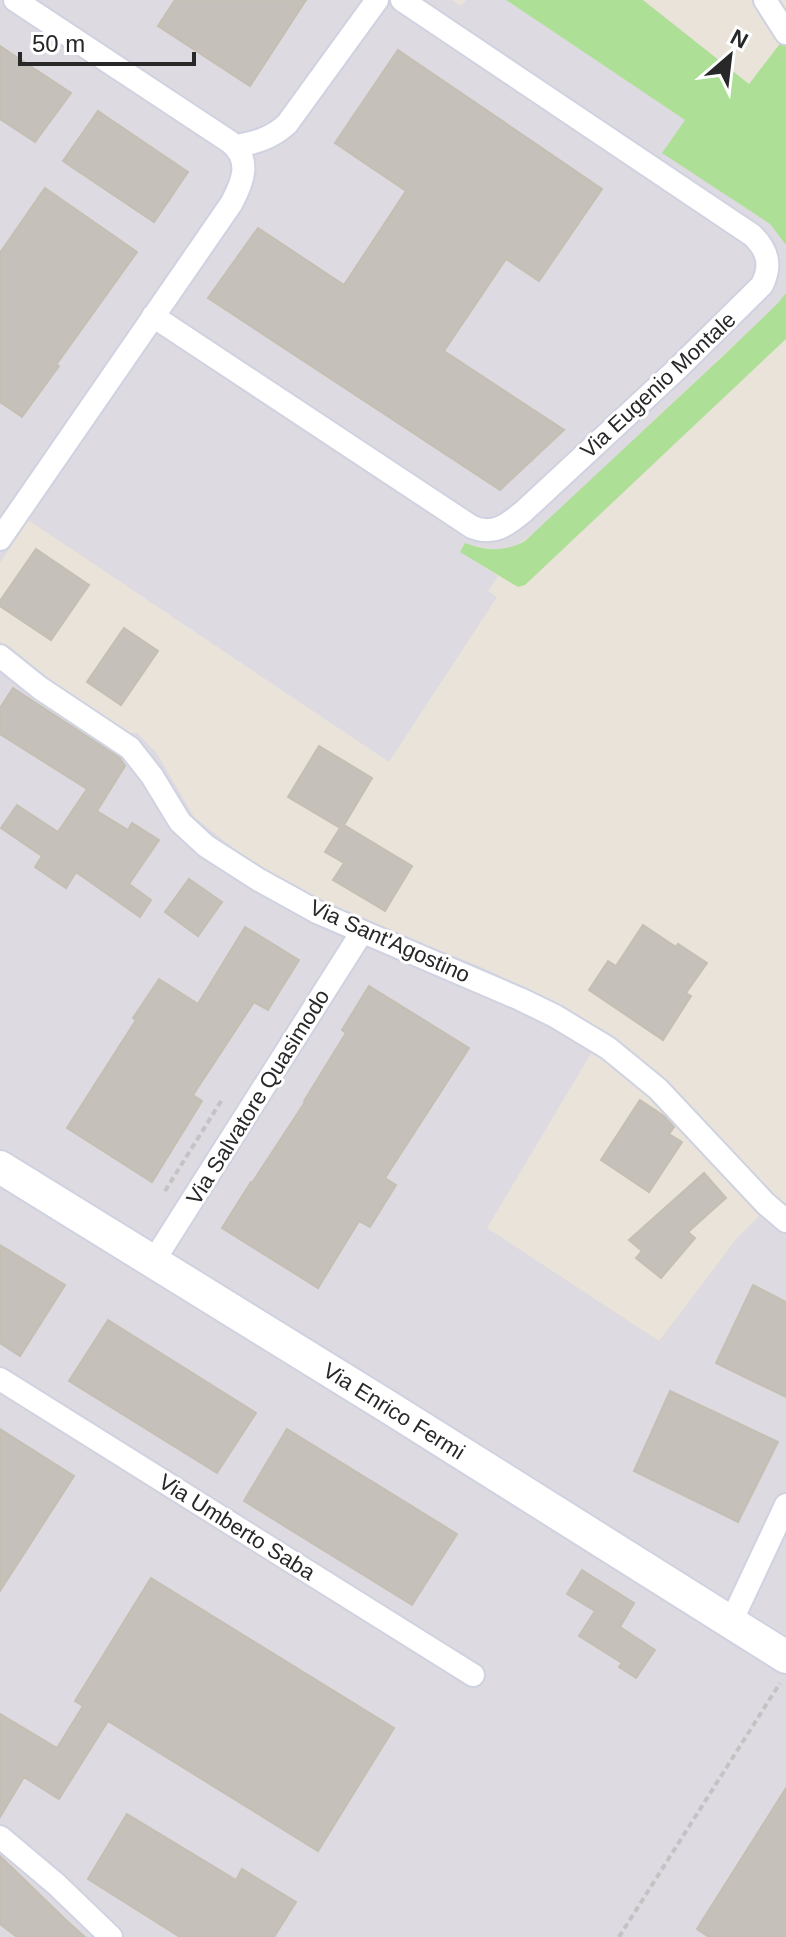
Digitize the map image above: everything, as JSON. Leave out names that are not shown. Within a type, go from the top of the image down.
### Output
[{"type":"street","points":[[0,539],[244,178],[244,161],[236,146],[15,0]]},
{"type":"street","points":[[236,146],[270,137],[287,124],[377,0]]},
{"type":"street","name":"Via Eugenio Montale","points":[[153,316],[472,527],[487,531],[496,529],[524,511],[757,291],[766,277],[768,260],[761,244],[752,235],[402,0]]},
{"type":"street","points":[[765,0],[786,33]]},
{"type":"street","name":"Via Sant'Agostino","points":[[0,656],[40,688],[130,748],[152,776],[180,822],[206,846],[319,913],[520,999],[608,1048],[658,1089],[766,1204],[786,1221]]},
{"type":"street","name":"Via Salvatore Quasimodo","points":[[153,1262],[362,932]]},
{"type":"street","name":"Via Enrico Fermi","points":[[0,1167],[731,1622],[784,1669]]},
{"type":"street","name":"Via Umberto Saba","points":[[0,1379],[473,1675]]},
{"type":"street","points":[[731,1622],[786,1505]]},
{"type":"street","points":[[0,1837],[56,1884],[111,1937]]},
{"type":"path","points":[[165,1191],[223,1098]]},
{"type":"path","points":[[619,1937],[784,1669]]},
{"type":"shaded area","points":[[0,0],[452,0],[461,6],[466,0],[506,0],[685,120],[663,153],[770,224],[786,245],[786,293],[778,303],[538,530],[515,546],[496,550],[465,544],[461,552],[498,576],[488,591],[497,597],[389,762],[28,520],[0,563]]},
{"type":"shaded area","points":[[0,642],[70,696],[127,733],[137,733],[156,752],[194,817],[287,885],[362,921],[479,966],[551,1001],[602,1035],[487,1228],[659,1341],[737,1238],[775,1200],[786,1208],[786,1937],[0,1937]]},
{"type":"green space","points":[[506,0],[643,0],[749,84],[782,41],[786,47],[786,245],[770,224],[662,153],[685,120]]},
{"type":"green space","points":[[786,293],[786,339],[525,585],[518,587],[460,552],[465,543],[495,549],[525,541]]},
{"type":"building","points":[[175,0],[306,0],[250,86],[158,26]]},
{"type":"building","points":[[0,46],[71,93],[35,142],[0,119]]},
{"type":"building","points":[[398,50],[602,189],[539,281],[506,259],[444,351],[564,430],[500,490],[208,298],[258,228],[344,285],[406,191],[335,143]]},
{"type":"building","points":[[98,111],[188,172],[154,222],[63,161]]},
{"type":"building","points":[[45,188],[137,252],[22,417],[0,402],[0,253]]},
{"type":"building","points":[[36,549],[89,585],[51,640],[0,606],[0,601]]},
{"type":"building","points":[[124,628],[158,651],[121,705],[87,682]]},
{"type":"building","points":[[13,688],[120,758],[125,766],[97,811],[128,830],[132,823],[159,840],[129,884],[151,900],[140,917],[76,872],[66,888],[35,867],[42,856],[1,828],[17,805],[58,832],[87,789],[0,734],[0,708]]},
{"type":"building","points":[[319,746],[372,778],[344,825],[412,866],[385,911],[333,880],[344,863],[325,852],[340,828],[288,797]]},
{"type":"building","points":[[189,879],[222,902],[198,936],[165,912]]},
{"type":"building","points":[[643,925],[707,963],[686,993],[691,996],[663,1040],[589,990],[608,961],[616,966]]},
{"type":"building","points":[[245,927],[299,960],[268,1010],[254,1002],[193,1095],[202,1101],[152,1182],[67,1128],[159,979],[198,1004]]},
{"type":"building","points":[[369,986],[469,1048],[385,1178],[396,1185],[370,1227],[359,1221],[318,1288],[222,1228],[305,1102],[346,1033],[342,1030]]},
{"type":"building","points":[[640,1100],[664,1116],[674,1127],[669,1134],[682,1142],[649,1192],[601,1160]]},
{"type":"building","points":[[704,1173],[726,1198],[688,1232],[695,1238],[661,1278],[636,1258],[642,1251],[629,1240]]},
{"type":"building","points":[[0,1245],[65,1285],[20,1356],[0,1343]]},
{"type":"building","points":[[753,1285],[786,1302],[786,1397],[716,1363]]},
{"type":"building","points":[[108,1320],[256,1413],[217,1473],[69,1381]]},
{"type":"building","points":[[670,1391],[778,1442],[738,1522],[634,1471]]},
{"type":"building","points":[[0,1429],[74,1476],[0,1591]]},
{"type":"building","points":[[287,1429],[457,1534],[412,1605],[244,1501]]},
{"type":"building","points":[[582,1570],[634,1603],[620,1627],[655,1650],[636,1678],[619,1667],[622,1663],[579,1636],[595,1611],[567,1594]]},
{"type":"building","points":[[151,1578],[394,1728],[318,1851],[108,1721],[59,1799],[24,1777],[0,1817],[0,1714],[57,1748],[83,1706],[75,1701]]},
{"type":"building","points":[[786,1788],[786,1937],[709,1937],[697,1929]]},
{"type":"building","points":[[127,1814],[236,1880],[242,1869],[296,1902],[274,1937],[180,1937],[88,1879]]},
{"type":"building","points":[[0,1856],[85,1937],[17,1937],[0,1924]]}]
